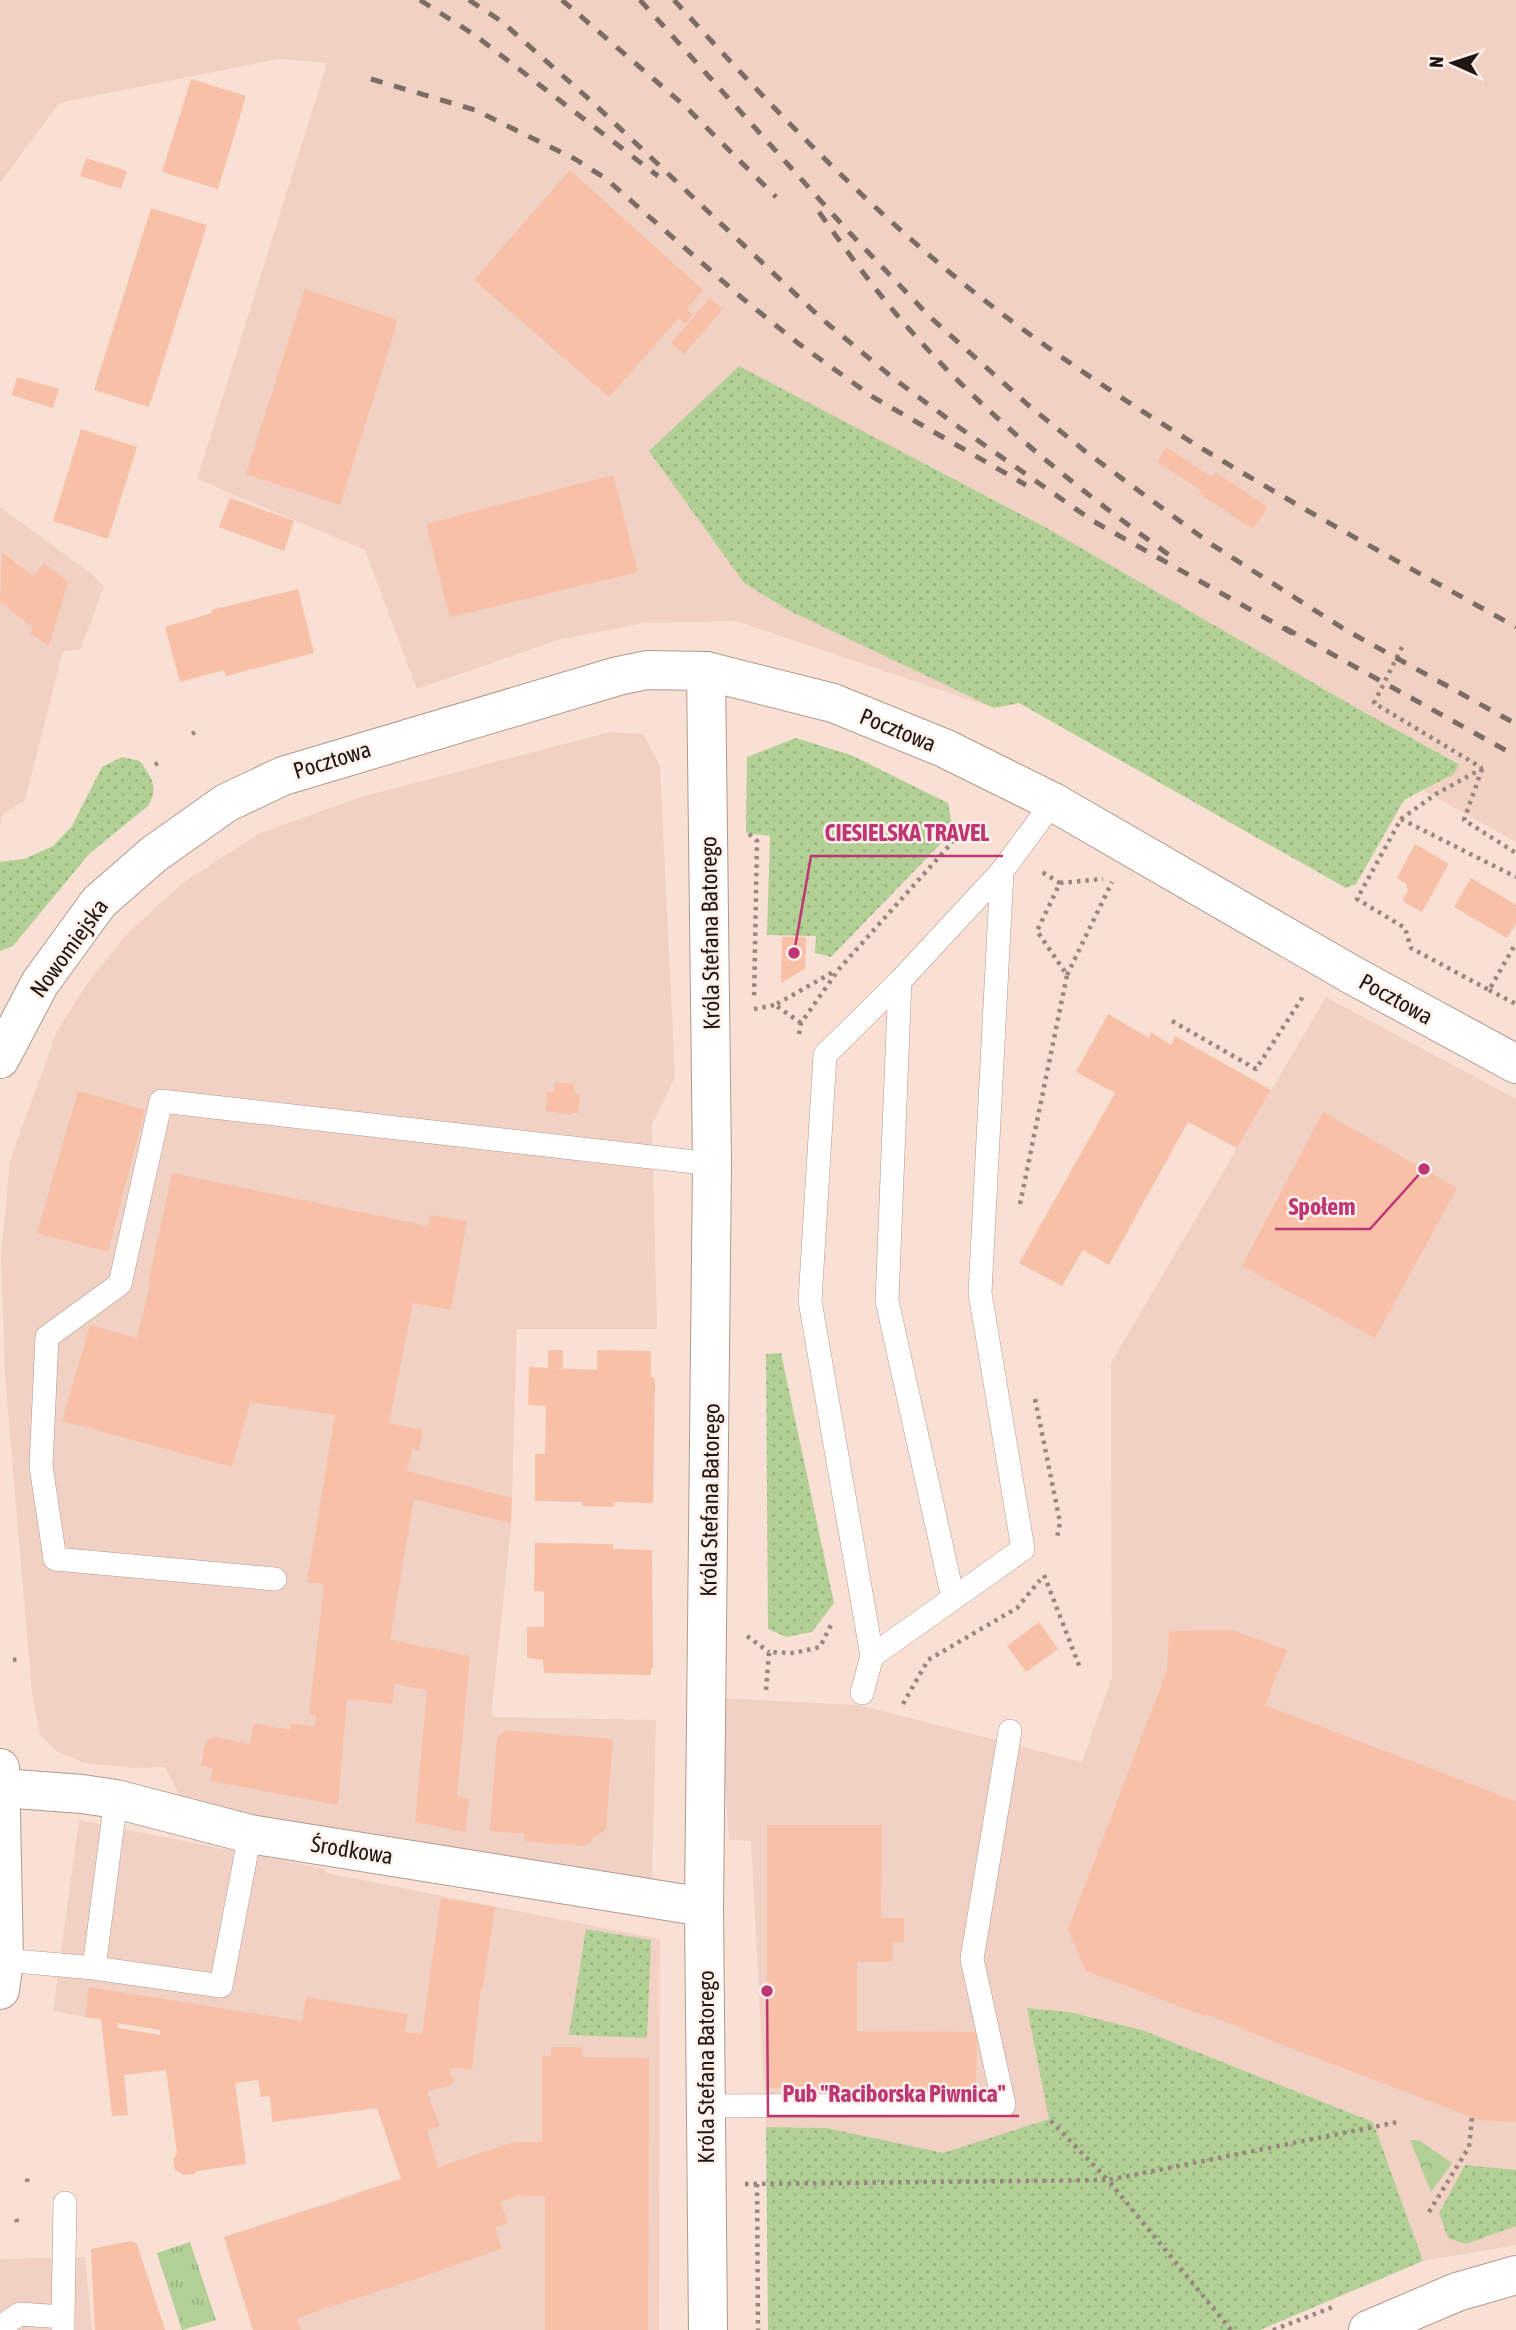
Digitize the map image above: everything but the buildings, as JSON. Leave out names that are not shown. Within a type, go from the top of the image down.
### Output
[{"type":"street","name":"Pocztowa","points":[[226,803],[257,786],[294,772],[606,679],[647,670],[706,671],[833,703],[944,748],[1053,803],[1346,972],[1516,1064]]},
{"type":"street","name":"Króla Stefana Batorego","points":[[706,671],[712,1164],[704,1907],[708,2330]]},
{"type":"street","name":"Nowomiejska","points":[[0,1059],[40,983],[99,902],[154,853],[226,803]]},
{"type":"street","name":"Środkowa","points":[[1,1778],[116,1799],[250,1833],[704,1907]]},
{"type":"street","points":[[1,1778],[2,1975]]},
{"type":"street","points":[[1368,2330],[1457,2292],[1516,2275]]},
{"type":"lane","points":[[862,1693],[872,1656],[810,1301],[825,1055],[900,981],[1002,871],[1053,803]]},
{"type":"lane","points":[[872,1656],[1023,1549],[981,1293],[1002,871]]},
{"type":"lane","points":[[900,981],[887,1301],[953,1598]]},
{"type":"lane","points":[[275,1579],[55,1559],[41,1466],[47,1336],[120,1284],[161,1101],[712,1164]]},
{"type":"lane","points":[[706,2106],[1004,2105],[972,1959],[1010,1731]]},
{"type":"lane","points":[[94,1968],[116,1799]]},
{"type":"lane","points":[[2,1975],[94,1968],[221,1986],[250,1833]]},
{"type":"lane","points":[[0,2327],[20,2314],[63,2323],[65,2203]]},
{"type":"path","points":[[1402,647],[1374,703],[1483,768]]},
{"type":"path","points":[[192,734],[198,730]]},
{"type":"path","points":[[155,765],[160,761]]},
{"type":"path","points":[[1483,768],[1436,794],[1401,819],[1357,899],[1405,928],[1411,948],[1516,1004]]},
{"type":"path","points":[[1483,768],[1464,820],[1516,853]]},
{"type":"path","points":[[1401,819],[1516,877]]},
{"type":"path","points":[[1060,883],[1115,877],[1068,975]]},
{"type":"path","points":[[1489,990],[1516,943]]},
{"type":"path","points":[[754,1009],[775,1005],[839,969]]},
{"type":"path","points":[[1172,1021],[1256,1069],[1307,990]]},
{"type":"path","points":[[775,1005],[800,1023]]},
{"type":"path","points":[[1044,1575],[1080,1668]]},
{"type":"path","points":[[13,1660],[20,1659]]},
{"type":"path","points":[[1429,2212],[1469,2147],[1472,2118]]},
{"type":"path","points":[[1050,2120],[1108,2180],[1231,2330]]},
{"type":"path","points":[[758,2330],[757,2184],[1108,2180],[1398,2122]]},
{"type":"path","points":[[27,2182],[29,2175]]},
{"type":"path","points":[[16,2219],[19,2226]]},
{"type":"shaded area","points":[[0,0],[1516,0],[1516,842],[1424,791],[1453,774],[1459,763],[1355,707],[1045,527],[739,366],[649,451],[744,583],[788,610],[994,708],[736,621],[644,623],[558,640],[417,689],[365,550],[197,479],[327,63],[279,59],[59,103],[0,183]]},
{"type":"shaded area","points":[[0,507],[93,575],[104,587],[80,650],[63,651],[25,800],[3,814],[0,824]]},
{"type":"shaded area","points":[[610,732],[643,734],[660,766],[675,1077],[652,1124],[657,1329],[517,1329],[511,1527],[491,1717],[656,1720],[652,1881],[188,1812],[165,1767],[132,1768],[85,1763],[56,1751],[40,1735],[32,1694],[5,1376],[1,1257],[10,1160],[57,1031],[87,984],[124,937],[180,885],[258,834],[361,797]]},
{"type":"shaded area","points":[[1326,997],[1516,1099],[1516,2245],[1423,2261],[1373,2122],[1142,2030],[1069,2012],[1027,2008],[1049,2119],[943,2154],[827,2128],[766,2127],[751,1841],[729,1840],[719,1698],[859,1705],[1082,1762],[1112,1677],[1111,1363]]},
{"type":"shaded area","points":[[79,1820],[325,1869],[326,1873],[660,1939],[659,2330],[301,2330],[297,2318],[253,2330],[224,2237],[402,2178],[377,2108],[207,2039],[53,2011]]},
{"type":"shaded area","points":[[85,2257],[92,2330],[0,2330],[0,2259]]},
{"type":"green space","points":[[739,366],[1045,527],[1355,707],[1459,764],[1454,774],[1404,800],[1356,884],[1346,888],[1019,703],[994,708],[788,610],[744,583],[649,451]]},
{"type":"green space","points":[[796,738],[851,755],[948,803],[953,831],[831,957],[815,953],[816,936],[767,935],[770,836],[746,833],[747,757]]},
{"type":"green space","points":[[122,757],[140,761],[151,777],[154,787],[148,806],[89,854],[13,946],[0,951],[0,862],[24,859],[53,846],[72,826],[102,767]]},
{"type":"green space","points":[[781,1353],[834,1603],[812,1632],[786,1637],[768,1629],[766,1354]]},
{"type":"green space","points":[[586,1929],[651,1940],[647,2038],[569,2035]]},
{"type":"green space","points":[[1027,2008],[1069,2012],[1142,2030],[1373,2122],[1423,2261],[1260,2330],[768,2330],[766,2127],[827,2128],[943,2153],[1049,2119]]},
{"type":"green space","points":[[1410,2140],[1420,2141],[1452,2163],[1431,2192]]},
{"type":"green space","points":[[1465,2165],[1516,2170],[1516,2226],[1466,2244],[1448,2238],[1439,2213]]},
{"type":"green space","points":[[190,2242],[216,2320],[182,2330],[157,2253]]},
{"type":"railway","points":[[420,0],[476,36],[658,176]]},
{"type":"railway","points":[[469,0],[501,21],[590,100],[823,320],[893,378],[1093,521],[1292,633]]},
{"type":"railway","points":[[562,0],[686,107],[776,197]]},
{"type":"railway","points":[[640,0],[847,230],[929,316],[1027,404],[1086,452],[1211,544],[1344,629],[1516,724]]},
{"type":"railway","points":[[674,0],[755,88],[882,214],[1021,328],[1080,370],[1201,448],[1516,627]]},
{"type":"railway","points":[[371,79],[475,110],[575,159],[605,178],[742,298],[799,344],[873,397],[1026,485]]},
{"type":"railway","points":[[819,212],[898,316],[970,393],[1069,479],[1172,557]]},
{"type":"railway","points":[[1285,628],[1516,756]]},
{"type":"place","name":"CIESIELSKA TRAVEL","points":[[794,953]]},
{"type":"place","name":"Społem","points":[[1424,1169]]},
{"type":"place","name":"Pub \"Raciborska Piwnica\"","points":[[767,1991]]}]
